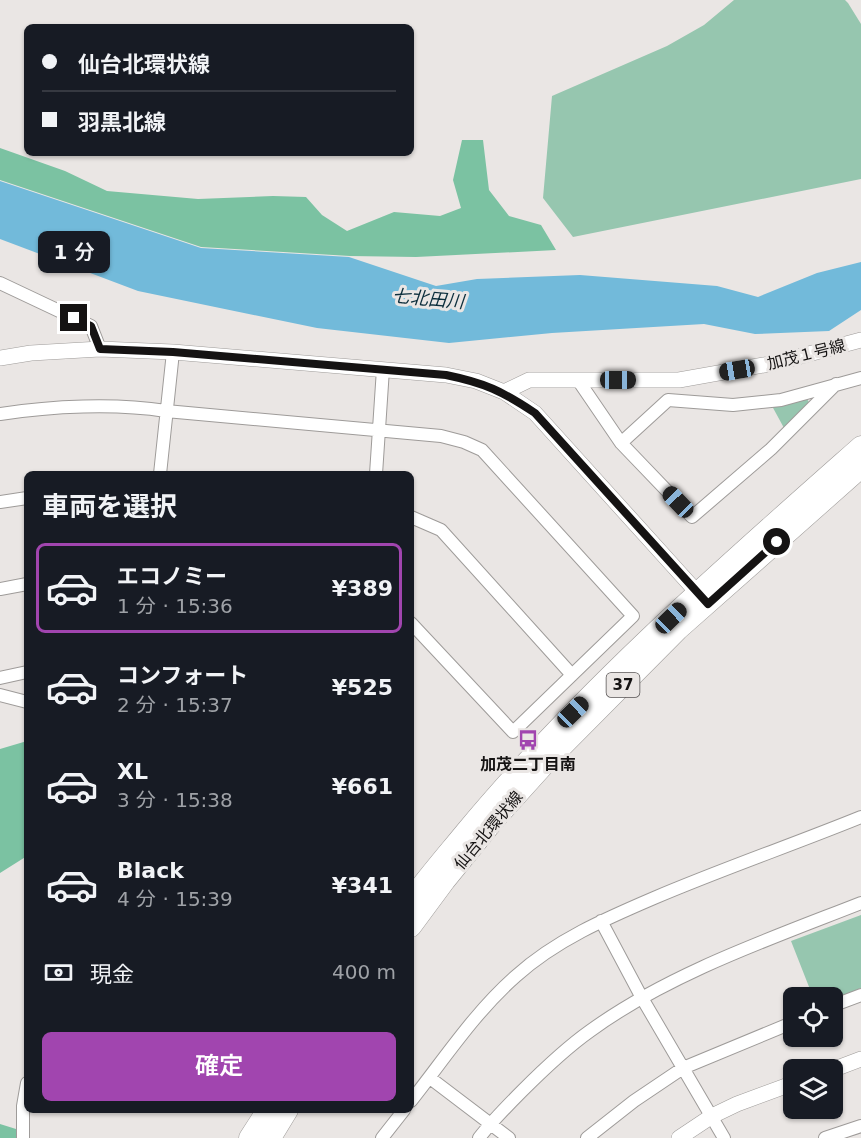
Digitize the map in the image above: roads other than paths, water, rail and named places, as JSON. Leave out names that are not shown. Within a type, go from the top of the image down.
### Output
[{"type":"main road","name":"仙台北環状線","points":[[414,895],[535,751],[702,598],[861,446]]},
{"type":"main road","name":"仙台北環状線","points":[[414,923],[493,822],[548,761],[678,630],[702,598],[861,468]]},
{"type":"main road","points":[[249,1138],[265,1113]]},
{"type":"main road","points":[[271,1138],[286,1113]]},
{"type":"street","points":[[0,283],[91,326],[100,349]]},
{"type":"street","name":"加茂１号線","points":[[504,392],[529,380],[679,380],[775,363],[861,340]]},
{"type":"street","points":[[0,358],[31,353],[100,349],[173,352],[446,375],[476,381],[504,392],[535,413],[702,598]]},
{"type":"street","points":[[160,471],[173,352]]},
{"type":"street","points":[[376,471],[383,369]]},
{"type":"street","points":[[621,443],[668,400],[733,405],[781,400],[861,378]]},
{"type":"street","points":[[578,380],[621,443],[692,517],[771,449],[836,384]]},
{"type":"street","points":[[0,414],[34,409],[140,407],[441,436],[464,442],[482,450],[633,616],[513,732],[414,626]]},
{"type":"street","points":[[0,502],[24,498]]},
{"type":"street","points":[[414,518],[441,530],[572,675]]},
{"type":"street","points":[[0,589],[24,585]]},
{"type":"street","points":[[0,678],[24,673]]},
{"type":"street","points":[[0,695],[24,701]]},
{"type":"street","points":[[414,1097],[484,1006],[517,975],[552,948],[601,921],[704,877],[785,848],[861,817]]},
{"type":"street","points":[[479,1138],[543,1070],[590,1031],[642,998],[705,967],[861,903]]},
{"type":"street","points":[[601,921],[642,998],[724,1138]]},
{"type":"street","points":[[843,1002],[861,995]]},
{"type":"street","points":[[587,1138],[634,1101],[683,1068],[783,1027]]},
{"type":"street","points":[[843,1066],[861,1059]]},
{"type":"street","points":[[429,1078],[509,1138]]},
{"type":"street","points":[[679,1138],[712,1116],[783,1087]]},
{"type":"street","points":[[23,1138],[24,1100]]},
{"type":"street","points":[[382,1138],[402,1113]]},
{"type":"street","points":[[825,1138],[861,1126]]},
{"type":"water","name":"七北田川","points":[[0,181],[201,248],[349,257],[436,286],[477,279],[580,275],[717,286],[758,297],[817,273],[861,262],[861,310],[829,331],[755,334],[704,324],[552,333],[449,343],[317,328],[138,291],[0,239]]},
{"type":"place","name":"加茂二丁目南","points":[[528,740]]}]
